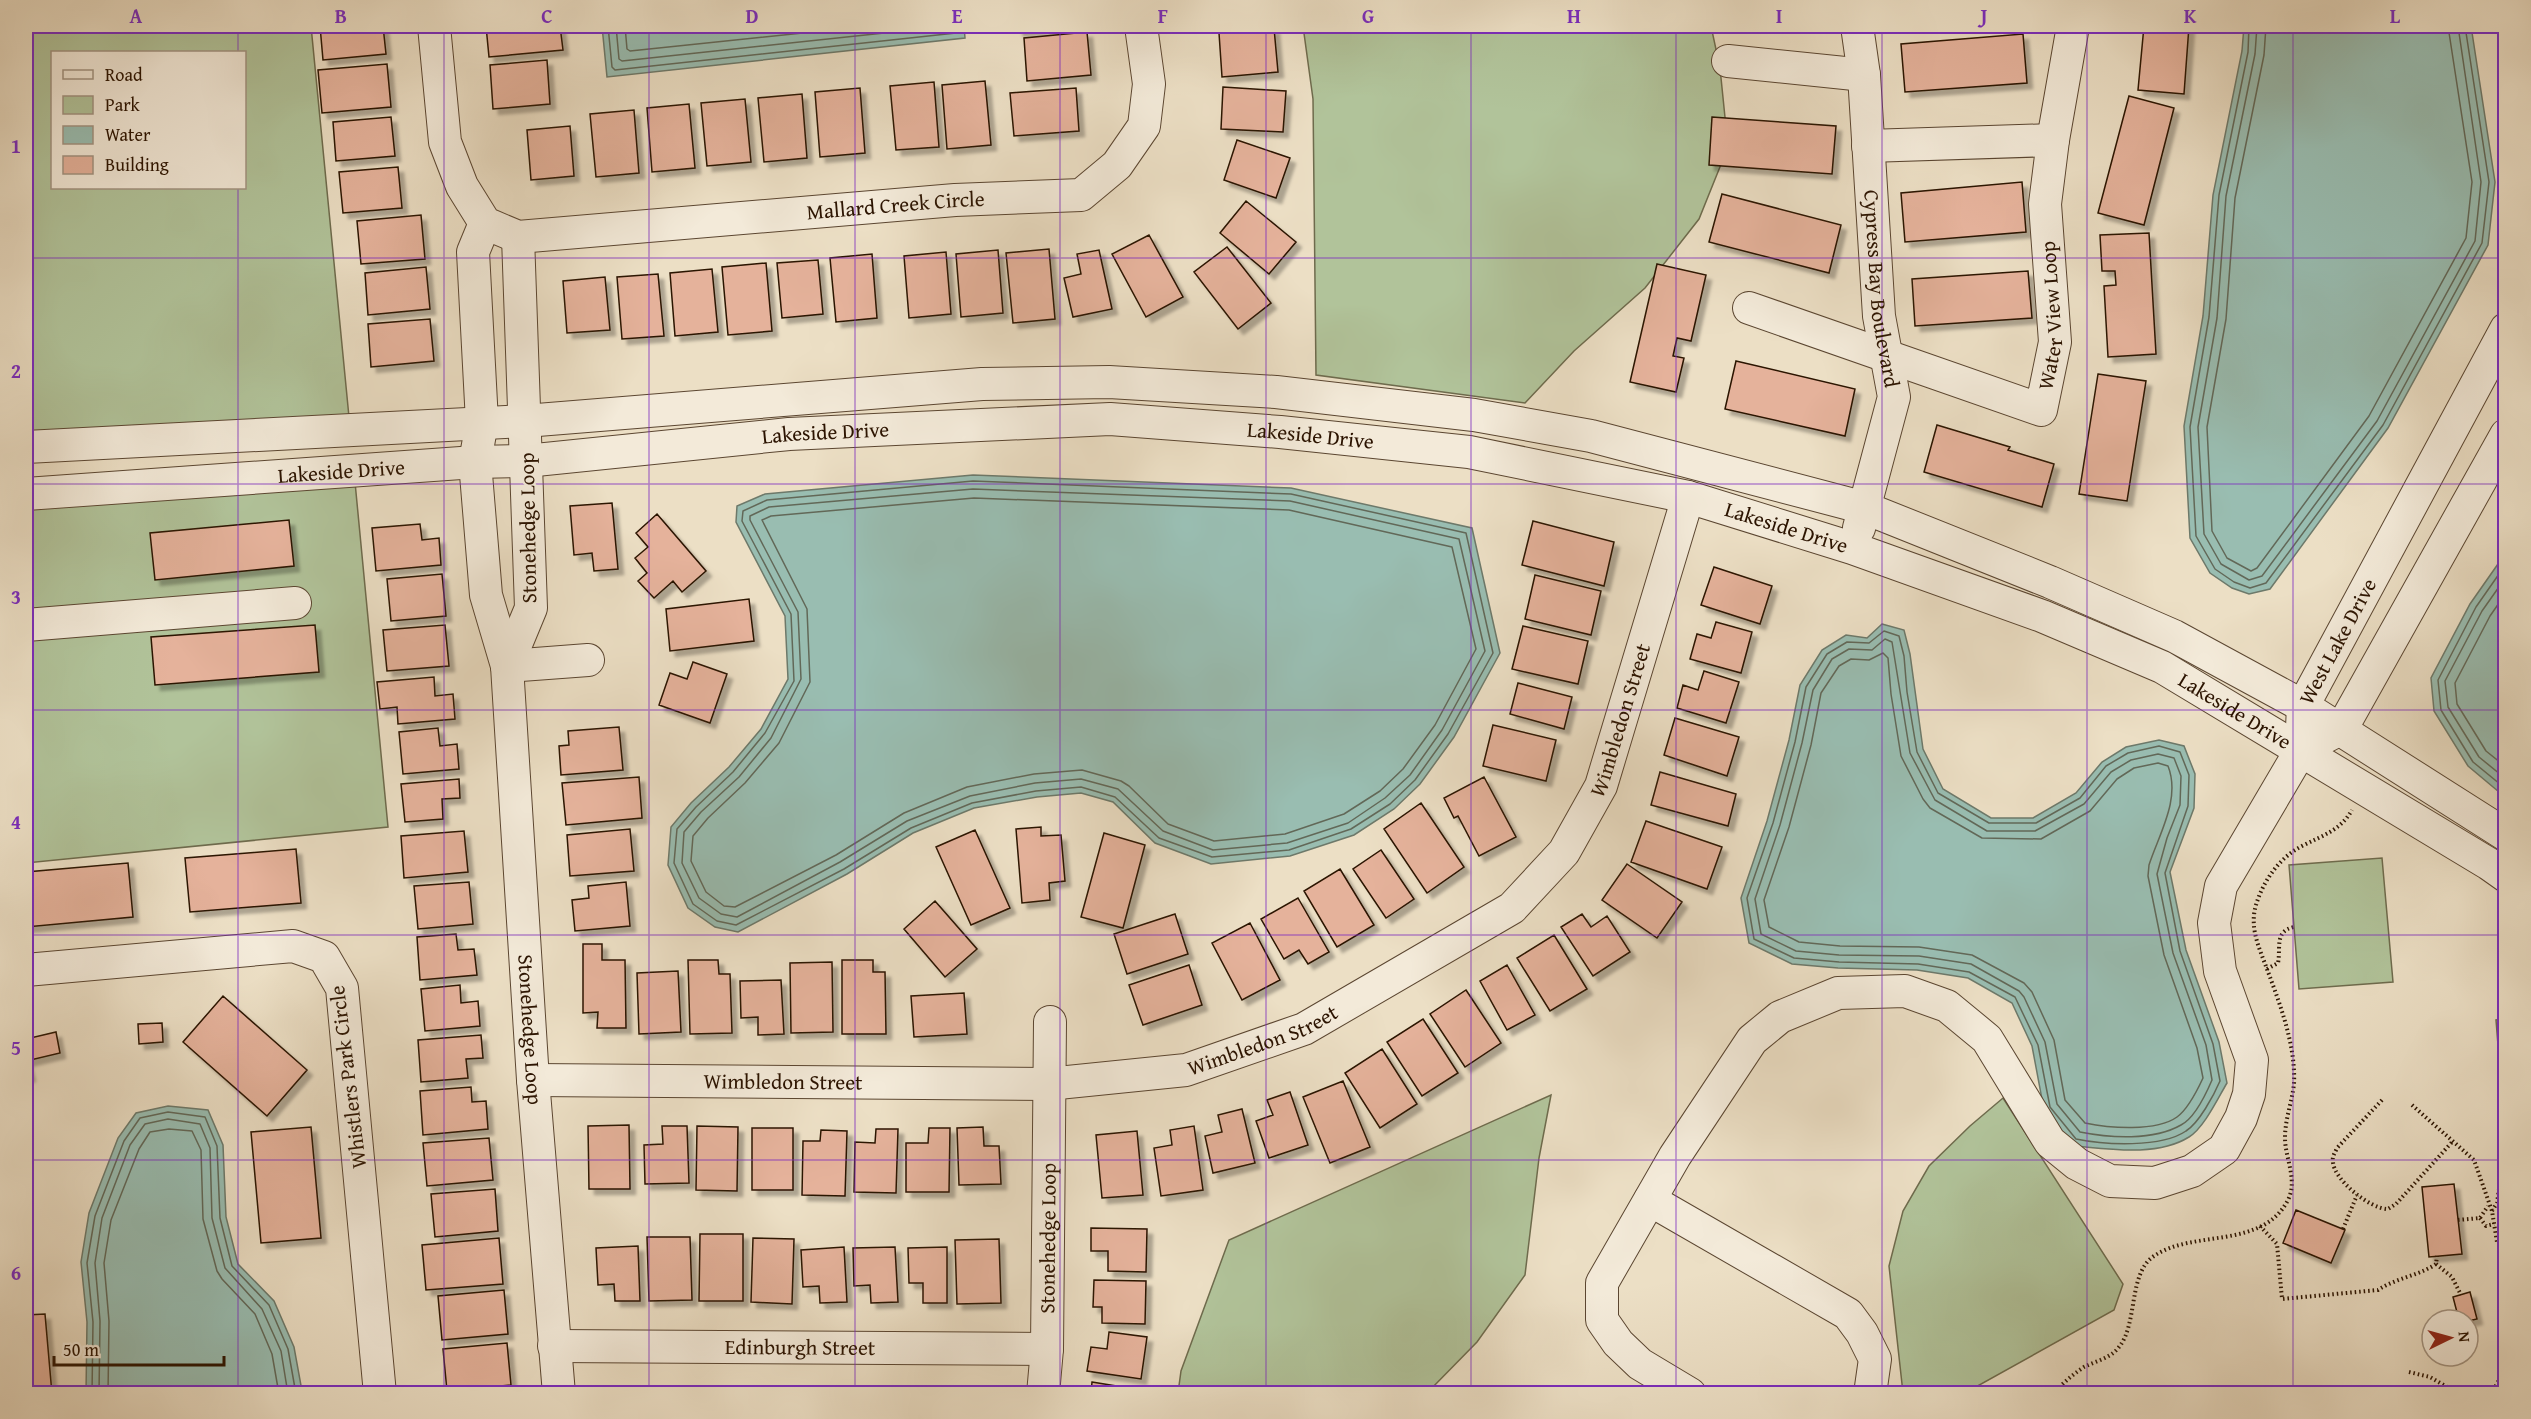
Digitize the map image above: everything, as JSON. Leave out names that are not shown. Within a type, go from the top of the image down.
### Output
[{"type":"street","points":[[434,26],[445,142],[462,186],[484,223],[473,252],[482,422]]},
{"type":"street","name":"Mallard Creek Circle","points":[[484,223],[518,237],[955,200],[1081,195],[1117,165],[1144,126],[1149,84],[1141,26]]},
{"type":"street","name":"Cypress Bay Boulevard","points":[[1852,548],[1865,508],[1894,397],[1880,316],[1864,75],[1857,26]]},
{"type":"street","name":"Water View Loop","points":[[1888,356],[2041,410],[2055,342],[2045,204],[2053,140],[2073,26]]},
{"type":"street","points":[[1728,61],[1864,75]]},
{"type":"street","points":[[1868,146],[2053,140]]},
{"type":"street","points":[[518,237],[525,421]]},
{"type":"street","points":[[1749,308],[1888,356]]},
{"type":"street","name":"West Lake Drive","points":[[2301,750],[2303,705],[2505,329]]},
{"type":"street","name":"Lakeside Drive","points":[[26,447],[525,421],[982,384],[1109,382],[1276,392],[1474,415],[1591,436],[1865,508],[2050,582],[2174,636],[2303,705],[2505,835]]},
{"type":"street","name":"Lakeside Drive","points":[[26,494],[475,462],[526,461],[789,434],[1110,419],[1280,432],[1469,452],[1688,497],[1852,548],[2042,616],[2162,667],[2489,864],[2505,876]]},
{"type":"street","name":"Stonehedge Loop","points":[[507,666],[531,609],[525,421]]},
{"type":"street","name":"Stonehedge Loop","points":[[482,422],[475,462],[486,595],[507,666],[533,1080],[559,1394]]},
{"type":"street","name":"West Lake Drive","points":[[2301,750],[2342,728],[2505,435]]},
{"type":"street","name":"Wimbledon Street","points":[[533,1080],[1048,1084],[1186,1070],[1304,1029],[1512,908],[1564,852],[1601,786],[1688,497]]},
{"type":"street","points":[[26,625],[295,603]]},
{"type":"street","points":[[507,666],[588,660]]},
{"type":"street","points":[[1690,1394],[1640,1364],[1618,1343],[1602,1320],[1602,1282],[1675,1156],[1752,1040],[1780,1017],[1838,993],[1905,991],[1947,1006],[1987,1039],[2050,1142],[2076,1164],[2110,1181],[2155,1183],[2192,1171],[2224,1149],[2241,1118],[2249,1094],[2252,1060],[2220,971],[2214,923],[2221,886],[2301,750]]},
{"type":"street","name":"Whistlers Park Circle","points":[[26,970],[293,946],[324,957],[342,987],[380,1394]]},
{"type":"street","name":"Stonehedge Loop","points":[[1043,1394],[1047,1349],[1050,1022]]},
{"type":"street","points":[[1650,1200],[1848,1314],[1862,1333],[1875,1359],[1870,1394]]},
{"type":"street","name":"Edinburgh Street","points":[[554,1346],[1047,1349]]},
{"type":"path","points":[[2267,969],[2278,963],[2278,940],[2282,933],[2287,928],[2294,927]]},
{"type":"path","points":[[2382,1100],[2337,1148],[2333,1156],[2335,1170],[2357,1195],[2371,1206],[2388,1209],[2453,1141]]},
{"type":"path","points":[[2412,1105],[2474,1160],[2479,1168],[2488,1206],[2492,1211],[2497,1242],[2505,1250]]},
{"type":"path","points":[[2492,1211],[2497,1203],[2499,1189],[2505,1183]]},
{"type":"path","points":[[2343,1229],[2357,1195]]},
{"type":"path","points":[[2480,1218],[2488,1206]]},
{"type":"path","points":[[2458,1220],[2480,1218]]},
{"type":"path","points":[[2480,1218],[2486,1227],[2493,1224]]},
{"type":"path","points":[[2260,1226],[2277,1244],[2282,1299],[2378,1290],[2402,1278],[2419,1274],[2436,1264]]},
{"type":"path","points":[[2436,1264],[2437,1256]]},
{"type":"path","points":[[2436,1264],[2452,1277],[2461,1294]]},
{"type":"path","points":[[2491,1394],[2505,1368]]},
{"type":"path","points":[[2409,1372],[2430,1377],[2459,1394]]},
{"type":"green space","points":[[26,26],[311,26],[349,417],[26,435]]},
{"type":"green space","points":[[1303,26],[1711,26],[1720,68],[1728,147],[1699,219],[1645,288],[1574,351],[1525,403],[1316,375],[1313,99]]},
{"type":"green space","points":[[355,482],[388,827],[26,863],[26,506]]},
{"type":"green space","points":[[2382,858],[2393,982],[2299,989],[2289,865]]},
{"type":"green space","points":[[2506,1019],[2505,1133],[2496,1020]]},
{"type":"green space","points":[[1551,1095],[1539,1158],[1525,1275],[1477,1342],[1427,1393],[1178,1393],[1181,1371],[1229,1240]]},
{"type":"green space","points":[[2003,1098],[2123,1284],[2114,1310],[1965,1393],[1903,1393],[1889,1266],[1903,1211],[1929,1166]]},
{"type":"water","points":[[602,26],[964,26],[965,38],[607,77]]},
{"type":"water","points":[[2244,26],[2471,26],[2495,182],[2488,245],[2388,428],[2270,589],[2249,594],[2232,588],[2210,573],[2190,538],[2184,426],[2203,316],[2213,195],[2242,51]]},
{"type":"water","points":[[973,475],[1291,488],[1472,528],[1500,653],[1454,737],[1420,784],[1394,809],[1354,835],[1290,856],[1211,864],[1155,843],[1113,802],[1081,793],[1037,797],[974,808],[913,833],[847,874],[738,932],[715,927],[688,908],[668,865],[671,827],[691,803],[729,767],[761,729],[788,679],[785,616],[736,522],[737,506],[765,494]]},
{"type":"water","points":[[2505,554],[2505,797],[2468,766],[2434,711],[2431,678],[2470,604]]},
{"type":"water","points":[[1882,624],[1904,630],[1910,654],[1923,749],[1943,789],[1991,818],[2033,818],[2076,793],[2102,762],[2126,747],[2159,740],[2184,746],[2195,774],[2194,808],[2170,872],[2186,950],[2219,1042],[2227,1083],[2205,1120],[2189,1137],[2176,1143],[2148,1149],[2117,1150],[2074,1146],[2044,1110],[2032,1046],[2012,1003],[1968,978],[1917,970],[1792,964],[1749,943],[1741,898],[1767,821],[1789,740],[1800,685],[1822,650],[1846,635],[1867,638]]},
{"type":"water","points":[[168,1106],[208,1110],[223,1145],[226,1217],[238,1264],[274,1301],[294,1347],[302,1391],[300,1393],[86,1393],[87,1322],[81,1262],[89,1213],[118,1138],[136,1113]]},
{"type":"building","points":[[320,26],[383,26],[386,54],[323,60]]},
{"type":"building","points":[[486,26],[560,26],[563,50],[489,57]]},
{"type":"building","points":[[1017,26],[1080,26],[1018,31]]},
{"type":"building","points":[[2144,26],[2189,26],[2184,94],[2138,90]]},
{"type":"building","points":[[1274,28],[1278,72],[1222,77],[1219,33]]},
{"type":"building","points":[[1087,32],[1091,75],[1027,81],[1024,38]]},
{"type":"building","points":[[2023,34],[2027,83],[1905,92],[1901,44]]},
{"type":"building","points":[[547,60],[550,104],[493,109],[490,65]]},
{"type":"building","points":[[387,64],[391,107],[322,113],[318,70]]},
{"type":"building","points":[[985,81],[991,145],[947,149],[942,85]]},
{"type":"building","points":[[934,82],[939,147],[896,150],[890,86]]},
{"type":"building","points":[[1223,87],[1286,91],[1283,132],[1221,129]]},
{"type":"building","points":[[860,88],[865,153],[820,157],[815,92]]},
{"type":"building","points":[[1076,88],[1079,131],[1014,136],[1010,93]]},
{"type":"building","points":[[802,94],[807,158],[764,162],[758,98]]},
{"type":"building","points":[[2129,96],[2174,108],[2144,225],[2098,213]]},
{"type":"building","points":[[745,99],[751,162],[707,166],[701,103]]},
{"type":"building","points":[[689,104],[695,168],[652,172],[647,108]]},
{"type":"building","points":[[634,110],[639,173],[596,177],[590,114]]},
{"type":"building","points":[[391,117],[395,156],[336,161],[333,122]]},
{"type":"building","points":[[1712,117],[1836,126],[1832,174],[1709,165]]},
{"type":"building","points":[[570,126],[574,176],[531,180],[527,130]]},
{"type":"building","points":[[1237,140],[1290,158],[1276,198],[1224,180]]},
{"type":"building","points":[[398,167],[402,208],[343,213],[339,172]]},
{"type":"building","points":[[2022,182],[2026,232],[1905,242],[1901,193]]},
{"type":"building","points":[[1722,194],[1841,225],[1829,273],[1709,242]]},
{"type":"building","points":[[1246,201],[1296,242],[1269,274],[1220,233]]},
{"type":"building","points":[[421,215],[425,259],[361,264],[357,221]]},
{"type":"building","points":[[2149,233],[2156,354],[2108,357],[2104,286],[2116,285],[2115,271],[2102,271],[2100,235]]},
{"type":"building","points":[[1149,235],[1183,297],[1146,317],[1112,254]]},
{"type":"building","points":[[1227,247],[1271,303],[1238,329],[1194,272]]},
{"type":"building","points":[[1049,249],[1055,319],[1013,323],[1006,253]]},
{"type":"building","points":[[998,250],[1003,313],[961,317],[956,254]]},
{"type":"building","points":[[1099,250],[1112,309],[1073,317],[1064,278],[1081,274],[1077,254]]},
{"type":"building","points":[[946,252],[951,314],[909,318],[904,256]]},
{"type":"building","points":[[872,254],[877,318],[836,322],[830,258]]},
{"type":"building","points":[[818,260],[823,314],[782,318],[777,263]]},
{"type":"building","points":[[766,263],[772,331],[728,335],[722,267]]},
{"type":"building","points":[[1657,264],[1706,275],[1691,341],[1677,338],[1673,356],[1684,358],[1676,392],[1630,382]]},
{"type":"building","points":[[426,267],[430,309],[368,315],[365,273]]},
{"type":"building","points":[[712,269],[718,332],[675,336],[670,273]]},
{"type":"building","points":[[2028,271],[2032,318],[1915,326],[1912,279]]},
{"type":"building","points":[[658,274],[664,336],[622,339],[617,277]]},
{"type":"building","points":[[605,277],[610,330],[567,333],[563,281]]},
{"type":"building","points":[[430,319],[434,361],[371,367],[368,324]]},
{"type":"building","points":[[1736,361],[1855,389],[1845,436],[1725,409]]},
{"type":"building","points":[[2098,374],[2146,381],[2127,501],[2079,494]]},
{"type":"building","points":[[1937,425],[2010,447],[2008,450],[2054,464],[2042,507],[1924,472]]},
{"type":"building","points":[[612,503],[618,569],[594,571],[592,553],[574,555],[570,506]]},
{"type":"building","points":[[657,514],[706,571],[682,592],[673,581],[654,598],[638,581],[647,573],[635,558],[648,547],[636,533]]},
{"type":"building","points":[[289,520],[294,566],[155,580],[150,533]]},
{"type":"building","points":[[1533,521],[1614,542],[1604,586],[1522,565]]},
{"type":"building","points":[[420,524],[422,540],[439,538],[441,565],[376,571],[372,528]]},
{"type":"building","points":[[1714,567],[1772,586],[1760,624],[1701,605]]},
{"type":"building","points":[[442,574],[446,616],[391,621],[387,579]]},
{"type":"building","points":[[1535,575],[1601,591],[1591,635],[1525,619]]},
{"type":"building","points":[[749,599],[754,641],[670,651],[666,609]]},
{"type":"building","points":[[1716,622],[1752,632],[1741,673],[1690,659],[1697,634],[1711,638]]},
{"type":"building","points":[[315,625],[319,672],[155,685],[151,637]]},
{"type":"building","points":[[445,625],[449,666],[387,671],[383,630]]},
{"type":"building","points":[[1523,626],[1588,641],[1578,684],[1512,669]]},
{"type":"building","points":[[693,662],[727,674],[710,723],[659,705],[670,673],[687,679]]},
{"type":"building","points":[[1704,671],[1739,682],[1726,723],[1677,708],[1683,685],[1698,690]]},
{"type":"building","points":[[434,677],[435,696],[453,694],[455,719],[398,724],[397,707],[380,709],[377,682]]},
{"type":"building","points":[[1518,683],[1572,697],[1564,729],[1510,714]]},
{"type":"building","points":[[1675,718],[1739,737],[1727,776],[1664,755]]},
{"type":"building","points":[[1493,725],[1556,740],[1546,781],[1483,766]]},
{"type":"building","points":[[619,727],[623,770],[561,775],[559,746],[569,745],[568,731]]},
{"type":"building","points":[[438,728],[440,746],[457,744],[459,769],[403,774],[399,732]]},
{"type":"building","points":[[1660,772],[1736,794],[1728,826],[1651,805]]},
{"type":"building","points":[[639,777],[642,818],[566,825],[562,783]]},
{"type":"building","points":[[1484,777],[1516,837],[1479,856],[1458,816],[1454,818],[1444,798]]},
{"type":"building","points":[[459,779],[460,798],[442,799],[443,819],[405,822],[401,784]]},
{"type":"building","points":[[1421,803],[1464,867],[1427,893],[1384,829]]},
{"type":"building","points":[[1646,821],[1722,847],[1707,889],[1631,862]]},
{"type":"building","points":[[1041,827],[1041,836],[1061,835],[1065,881],[1049,883],[1050,900],[1022,903],[1016,829]]},
{"type":"building","points":[[630,829],[634,871],[570,876],[567,835]]},
{"type":"building","points":[[975,830],[1010,908],[971,925],[936,847]]},
{"type":"building","points":[[464,831],[468,872],[404,878],[401,836]]},
{"type":"building","points":[[1104,833],[1145,845],[1123,928],[1081,917]]},
{"type":"building","points":[[296,849],[301,903],[190,912],[185,858]]},
{"type":"building","points":[[1381,850],[1414,899],[1386,918],[1353,869]]},
{"type":"building","points":[[128,863],[133,917],[26,927],[26,872]]},
{"type":"building","points":[[1627,864],[1682,902],[1657,938],[1602,900]]},
{"type":"building","points":[[1340,869],[1374,925],[1337,947],[1304,891]]},
{"type":"building","points":[[469,882],[473,924],[418,929],[414,886]]},
{"type":"building","points":[[626,882],[630,926],[575,931],[572,900],[589,898],[588,886]]},
{"type":"building","points":[[1298,898],[1329,952],[1308,964],[1299,950],[1284,959],[1261,919]]},
{"type":"building","points":[[935,901],[977,949],[945,977],[904,929]]},
{"type":"building","points":[[1175,914],[1188,954],[1127,974],[1114,934]]},
{"type":"building","points":[[1582,914],[1591,927],[1607,916],[1630,952],[1593,976],[1561,927]]},
{"type":"building","points":[[1250,923],[1280,980],[1242,1000],[1212,943]]},
{"type":"building","points":[[456,934],[458,950],[474,949],[477,975],[420,980],[417,937]]},
{"type":"building","points":[[1554,935],[1587,989],[1550,1011],[1517,958]]},
{"type":"building","points":[[583,944],[602,944],[602,960],[625,960],[626,1028],[597,1028],[598,1012],[583,1013]]},
{"type":"building","points":[[688,960],[718,960],[719,974],[730,974],[732,1033],[690,1034]]},
{"type":"building","points":[[842,960],[873,960],[873,972],[885,972],[886,1034],[842,1034]]},
{"type":"building","points":[[832,962],[833,1032],[791,1033],[790,963]]},
{"type":"building","points":[[1189,965],[1202,1005],[1143,1025],[1129,985]]},
{"type":"building","points":[[1507,965],[1535,1015],[1507,1030],[1480,981]]},
{"type":"building","points":[[678,971],[681,1032],[639,1034],[637,973]]},
{"type":"building","points":[[781,980],[784,1034],[758,1035],[758,1017],[741,1018],[740,981]]},
{"type":"building","points":[[460,985],[461,1003],[478,1001],[480,1026],[425,1031],[421,989]]},
{"type":"building","points":[[1466,990],[1501,1043],[1465,1067],[1430,1014]]},
{"type":"building","points":[[964,993],[967,1034],[914,1037],[911,996]]},
{"type":"building","points":[[223,996],[307,1070],[267,1116],[183,1042]]},
{"type":"building","points":[[1423,1019],[1458,1073],[1422,1096],[1387,1042]]},
{"type":"building","points":[[162,1023],[163,1042],[139,1044],[138,1024]]},
{"type":"building","points":[[56,1032],[60,1053],[26,1061],[26,1039]]},
{"type":"building","points":[[481,1035],[483,1058],[466,1059],[468,1078],[421,1082],[418,1040]]},
{"type":"building","points":[[1382,1049],[1417,1104],[1380,1128],[1345,1073]]},
{"type":"building","points":[[26,1061],[30,1076],[26,1077]]},
{"type":"building","points":[[1343,1081],[1370,1147],[1330,1163],[1303,1097]]},
{"type":"building","points":[[471,1087],[472,1102],[486,1101],[488,1129],[423,1135],[420,1091]]},
{"type":"building","points":[[1290,1092],[1308,1145],[1269,1158],[1256,1121],[1273,1115],[1267,1100]]},
{"type":"building","points":[[1242,1109],[1255,1163],[1213,1173],[1205,1136],[1222,1132],[1218,1115]]},
{"type":"building","points":[[629,1125],[630,1189],[589,1189],[588,1126]]},
{"type":"building","points":[[662,1126],[687,1126],[689,1183],[645,1184],[644,1145],[663,1144]]},
{"type":"building","points":[[697,1126],[738,1127],[737,1191],[696,1190]]},
{"type":"building","points":[[1194,1126],[1203,1190],[1161,1196],[1154,1148],[1172,1145],[1170,1130]]},
{"type":"building","points":[[311,1127],[321,1238],[261,1243],[251,1132]]},
{"type":"building","points":[[983,1127],[984,1146],[999,1146],[1001,1184],[959,1185],[957,1128]]},
{"type":"building","points":[[752,1128],[793,1128],[793,1190],[752,1190]]},
{"type":"building","points":[[929,1128],[950,1128],[949,1192],[906,1192],[906,1143],[928,1143]]},
{"type":"building","points":[[876,1129],[898,1129],[896,1193],[854,1192],[855,1142],[875,1143]]},
{"type":"building","points":[[821,1130],[847,1131],[845,1196],[802,1195],[803,1141],[820,1141]]},
{"type":"building","points":[[1137,1131],[1143,1195],[1102,1198],[1096,1135]]},
{"type":"building","points":[[489,1138],[493,1180],[427,1186],[423,1143]]},
{"type":"building","points":[[2454,1184],[2462,1254],[2429,1257],[2422,1187]]},
{"type":"building","points":[[495,1189],[498,1231],[435,1237],[431,1194]]},
{"type":"building","points":[[2296,1210],[2345,1230],[2331,1263],[2283,1243]]},
{"type":"building","points":[[1091,1228],[1147,1229],[1146,1272],[1108,1271],[1108,1251],[1091,1251]]},
{"type":"building","points":[[700,1234],[743,1234],[743,1301],[699,1301]]},
{"type":"building","points":[[647,1237],[690,1237],[692,1300],[649,1301]]},
{"type":"building","points":[[499,1238],[503,1284],[426,1290],[422,1245]]},
{"type":"building","points":[[753,1238],[794,1239],[792,1304],[751,1302]]},
{"type":"building","points":[[999,1239],[1001,1303],[957,1304],[955,1240]]},
{"type":"building","points":[[638,1246],[640,1301],[615,1301],[614,1284],[598,1285],[596,1248]]},
{"type":"building","points":[[844,1247],[847,1302],[820,1303],[819,1286],[803,1287],[801,1250]]},
{"type":"building","points":[[895,1247],[898,1302],[871,1303],[870,1285],[854,1286],[853,1248]]},
{"type":"building","points":[[947,1247],[947,1303],[923,1303],[923,1283],[909,1283],[908,1248]]},
{"type":"building","points":[[1094,1280],[1146,1281],[1145,1324],[1102,1323],[1102,1307],[1093,1307]]},
{"type":"building","points":[[504,1290],[508,1334],[442,1340],[438,1296]]},
{"type":"building","points":[[2470,1292],[2474,1308],[2456,1308],[2453,1297]]},
{"type":"building","points":[[45,1314],[52,1394],[26,1394],[26,1315]]},
{"type":"building","points":[[1109,1332],[1147,1337],[1141,1379],[1087,1371],[1091,1347],[1107,1349]]},
{"type":"building","points":[[507,1343],[511,1385],[447,1391],[443,1349]]},
{"type":"building","points":[[1092,1382],[1153,1392],[1153,1394],[1091,1394]]}]
